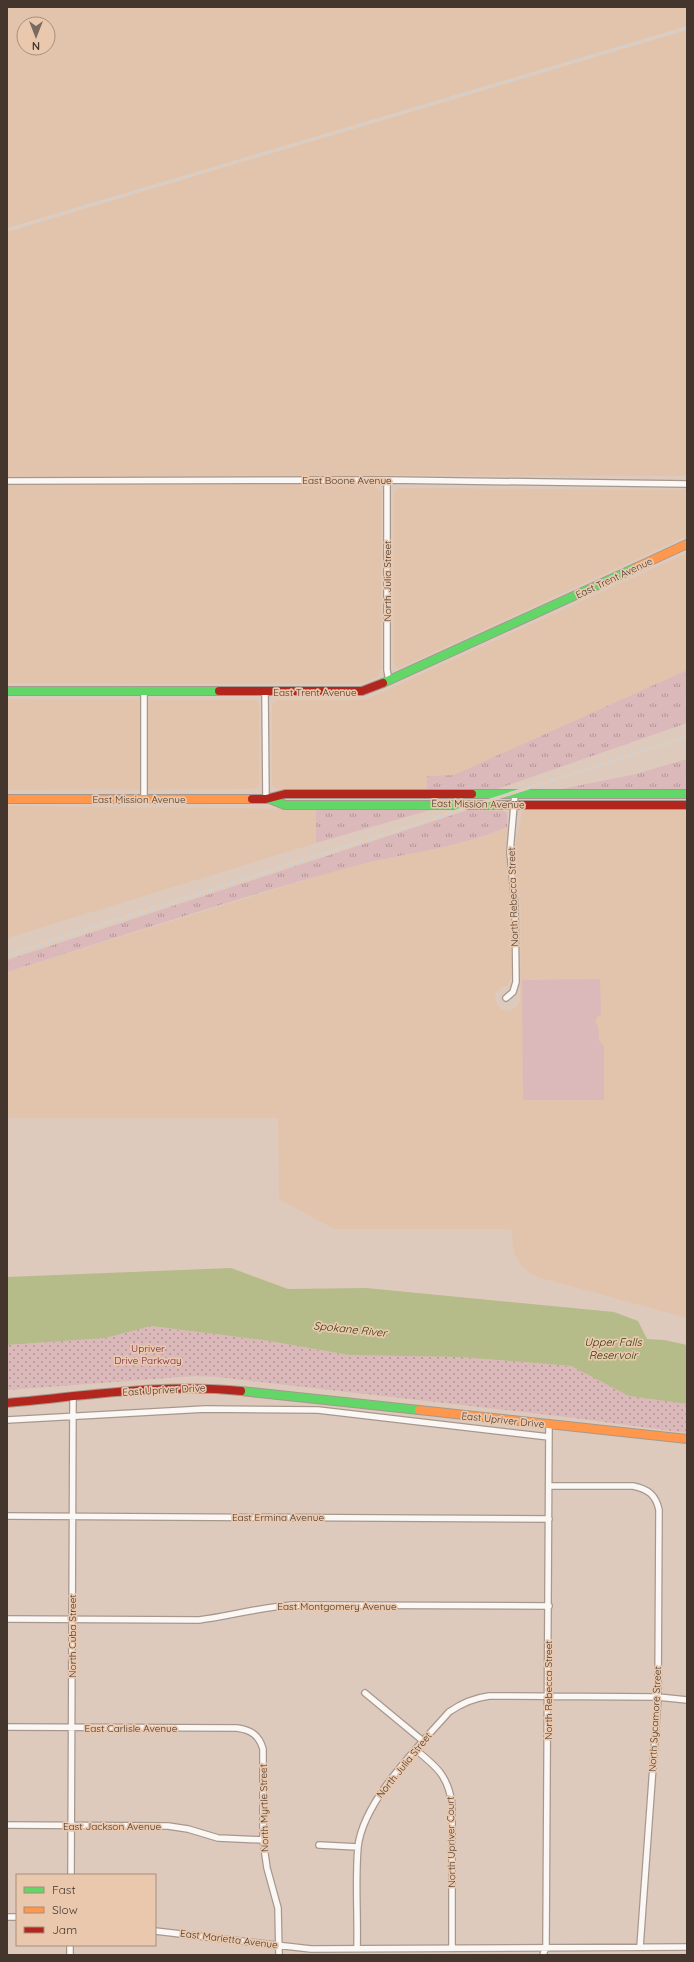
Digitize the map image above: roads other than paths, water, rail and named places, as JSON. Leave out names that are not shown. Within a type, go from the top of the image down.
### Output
[{"type":"main road","name":"East Trent Avenue","points":[[7,691],[358,692],[390,681],[687,544]]},
{"type":"main road","name":"East Mission Avenue","points":[[7,799],[268,799],[285,794],[687,794]]},
{"type":"main road","name":"East Mission Avenue","points":[[268,799],[285,805],[687,805]]},
{"type":"main road","name":"East Upriver Drive","points":[[7,1403],[146,1390],[210,1388],[687,1439]]},
{"type":"street","name":"East Boone Avenue","points":[[7,481],[387,480],[687,484]]},
{"type":"street","name":"North Julia Street","points":[[387,480],[387,670],[390,681]]},
{"type":"street","points":[[144,692],[144,799]]},
{"type":"street","points":[[265,692],[268,799]]},
{"type":"street","name":"North Rebecca Street","points":[[506,998],[513,992],[516,982],[515,906],[510,852],[515,793]]},
{"type":"street","name":"North Cuba Street","points":[[71,1874],[73,1396]]},
{"type":"street","points":[[318,1410],[320,1400]]},
{"type":"street","name":"East Upriver Drive","points":[[7,1420],[205,1409],[318,1410],[548,1437]]},
{"type":"street","name":"North Rebecca Street","points":[[543,1955],[546,1947],[549,1519],[548,1424]]},
{"type":"street","name":"North Sycamore Street","points":[[548,1486],[633,1486],[650,1492],[657,1500],[659,1510],[658,1697],[640,1947]]},
{"type":"street","name":"East Ermina Avenue","points":[[7,1516],[549,1519]]},
{"type":"street","name":"East Montgomery Avenue","points":[[7,1618],[199,1620],[225,1617],[272,1606],[293,1605],[548,1606]]},
{"type":"street","points":[[365,1693],[423,1741]]},
{"type":"street","name":"North Julia Street","points":[[357,1948],[358,1847],[368,1817],[380,1792],[448,1712],[462,1703],[476,1698],[489,1696],[548,1696]]},
{"type":"street","points":[[548,1696],[658,1697],[687,1700]]},
{"type":"street","name":"East Carlisle Avenue","points":[[7,1728],[237,1728],[254,1733]]},
{"type":"street","name":"North Myrtle Street","points":[[254,1733],[261,1742],[263,1749],[263,1840],[267,1868],[278,1908],[279,1955]]},
{"type":"street","name":"North Upriver Court","points":[[416,1750],[436,1767],[444,1777],[450,1790],[452,1804],[452,1948]]},
{"type":"street","name":"East Jackson Avenue","points":[[7,1825],[168,1826],[188,1829],[218,1838],[263,1840]]},
{"type":"street","points":[[319,1845],[358,1847]]},
{"type":"street","name":"East Marietta Avenue","points":[[156,1931],[311,1949],[687,1947]]},
{"type":"water","name":"Upper Falls Reservoir","points":[[231,1268],[288,1289],[366,1288],[614,1312],[638,1321],[647,1339],[664,1340],[687,1345],[687,1404],[629,1396],[571,1366],[461,1357],[349,1355],[263,1340],[151,1326],[105,1338],[7,1345],[7,1277]]},
{"type":"railway","points":[[7,230],[687,28]]},
{"type":"railway","points":[[7,955],[687,737]]},
{"type":"water label","name":"Spokane River","points":[[350,1329]]},
{"type":"park label","name":"Upriver Drive Parkway","points":[[148,1354]]}]
